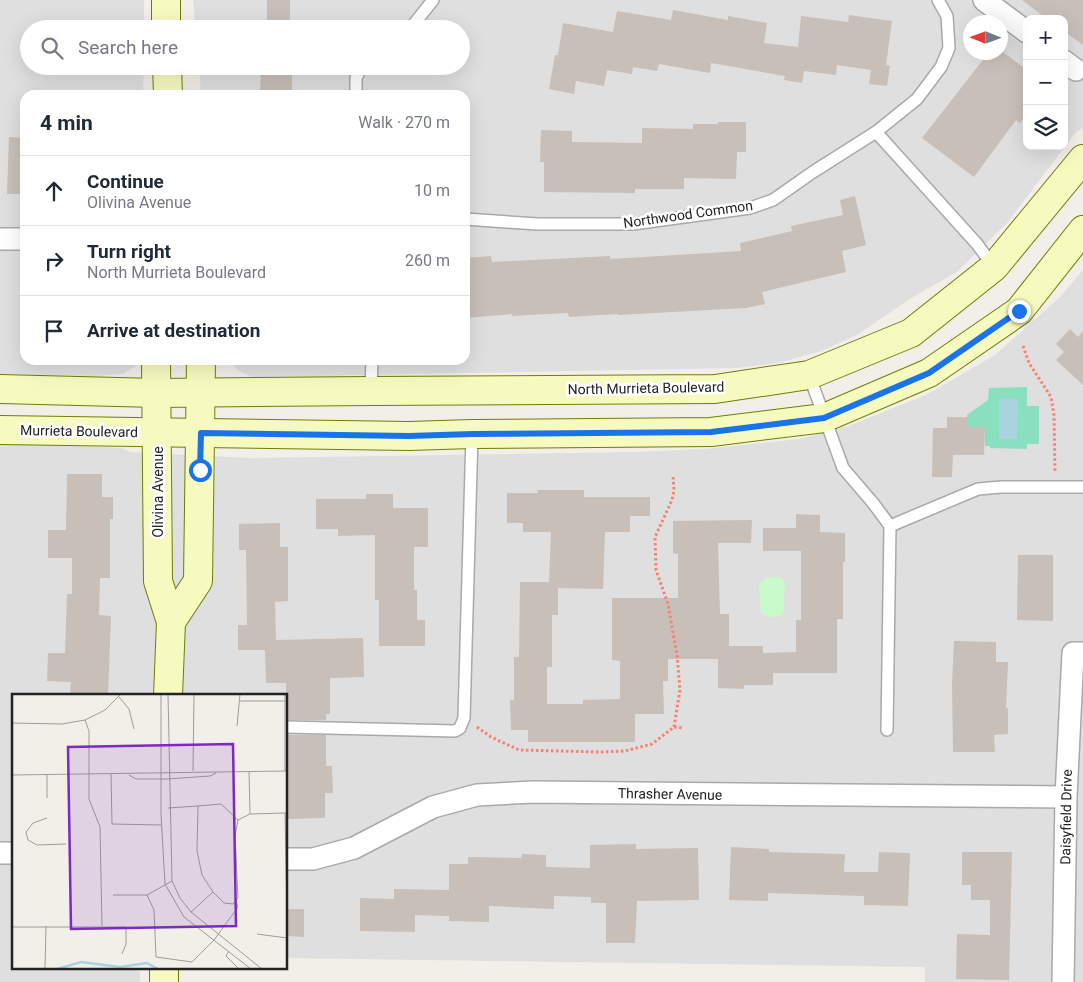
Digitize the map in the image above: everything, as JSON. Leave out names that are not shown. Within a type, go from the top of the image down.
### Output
[{"type":"main road","points":[[166,0],[166,20]]},
{"type":"main road","points":[[167,75],[168,90]]},
{"type":"main road","name":"North Murrieta Boulevard","points":[[157,394],[715,389],[809,375],[911,333],[994,267],[1083,159]]},
{"type":"main road","points":[[157,432],[409,436],[711,432],[824,418],[929,373],[1019,311],[1083,230]]},
{"type":"main road","name":"Olivina Avenue","points":[[156,365],[158,581],[171,622],[168,694]]},
{"type":"main road","points":[[171,622],[198,581],[201,365]]},
{"type":"main road","points":[[0,389],[157,394]]},
{"type":"main road","name":"Murrieta Boulevard","points":[[0,430],[157,432]]},
{"type":"street","points":[[984,0],[1023,29]]},
{"type":"street","points":[[0,239],[20,240]]},
{"type":"street","name":"Daisyfield Drive","points":[[1063,982],[1066,797],[1078,653]]},
{"type":"street","name":"Thrasher Avenue","points":[[288,859],[313,859],[354,848],[433,807],[477,795],[543,792],[1066,797]]},
{"type":"lane","points":[[417,20],[434,0]]},
{"type":"lane","name":"Northwood Common","points":[[470,219],[537,224],[632,224],[750,208],[773,200],[876,132],[917,99],[940,68],[949,48],[947,16],[938,0]]},
{"type":"lane","points":[[356,90],[358,75]]},
{"type":"lane","points":[[876,132],[977,244],[994,267]]},
{"type":"lane","points":[[371,391],[372,365]]},
{"type":"lane","points":[[809,375],[843,468],[873,502],[890,526],[887,730]]},
{"type":"lane","points":[[288,727],[455,731],[460,728],[464,718],[472,434]]},
{"type":"lane","points":[[890,526],[978,489],[1001,487],[1083,487]]},
{"type":"path","points":[[1023,346],[1028,363],[1052,397],[1055,487]]},
{"type":"path","points":[[674,477],[672,500],[655,537],[656,570],[668,604],[680,690],[674,728]]},
{"type":"path","points":[[464,718],[491,737],[519,750],[550,752],[625,751],[652,744],[674,728],[684,728]]},
{"type":"shaded area","points":[[0,0],[144,0],[144,20],[20,20],[20,75],[144,75],[143,90],[20,90],[20,365],[137,365],[123,374],[94,376],[0,374]]},
{"type":"shaded area","points":[[193,0],[1083,0],[1083,128],[1076,132],[1068,143],[1068,15],[1023,15],[1023,150],[1062,150],[1007,223],[957,272],[913,297],[857,335],[821,351],[779,363],[736,368],[252,377],[239,371],[233,365],[470,365],[470,90],[201,90],[200,75],[470,75],[470,20],[195,20]]},
{"type":"shaded area","points":[[1083,270],[1083,982],[925,982],[925,967],[288,958],[288,694],[12,694],[12,970],[140,970],[140,982],[0,982],[0,443],[122,448],[131,452],[251,458],[634,452],[706,449],[799,439],[849,426],[928,394],[995,355],[1060,297]]},
{"type":"green space","points":[[1027,387],[1027,406],[1039,406],[1039,444],[1027,444],[1027,449],[990,448],[990,446],[985,446],[985,427],[968,427],[967,415],[988,400],[989,388]]},
{"type":"green space","points":[[780,577],[785,582],[783,614],[769,617],[761,613],[759,584],[766,578]]},
{"type":"water","points":[[999,399],[1018,399],[1017,439],[999,439]]},
{"type":"building","points":[[267,0],[290,0],[290,20],[267,20]]},
{"type":"building","points":[[1022,0],[1083,0],[1083,45],[1068,34],[1068,15],[1042,15]]},
{"type":"building","points":[[673,10],[728,20],[728,16],[767,23],[764,43],[798,47],[801,16],[848,22],[849,15],[892,21],[886,65],[890,66],[887,86],[869,84],[871,70],[837,65],[836,75],[804,71],[802,83],[784,80],[785,76],[711,63],[710,73],[659,64],[657,71],[633,67],[632,74],[607,70],[604,86],[576,81],[574,94],[549,89],[555,55],[558,55],[563,23],[613,32],[617,11],[671,20]]},
{"type":"building","points":[[1008,56],[1023,67],[1023,119],[1020,123],[1016,120],[974,177],[922,138],[983,60],[1008,60]]},
{"type":"building","points":[[261,75],[292,75],[292,90],[260,90]]},
{"type":"building","points":[[718,122],[746,122],[746,152],[737,152],[736,179],[684,178],[684,189],[635,189],[635,193],[544,192],[544,162],[540,162],[541,130],[572,131],[572,142],[642,143],[642,128],[693,129],[693,124],[718,124]]},
{"type":"building","points":[[9,137],[20,138],[20,194],[7,194]]},
{"type":"building","points":[[855,196],[866,245],[842,251],[846,272],[762,292],[765,304],[746,308],[618,315],[569,317],[568,313],[512,316],[512,314],[470,318],[470,258],[491,256],[492,262],[610,256],[610,259],[741,251],[740,243],[792,231],[791,226],[843,215],[840,200]]},
{"type":"building","points":[[1070,329],[1078,337],[1083,331],[1083,385],[1056,360],[1064,352],[1056,344]]},
{"type":"building","points":[[947,417],[968,417],[968,427],[985,427],[984,455],[953,455],[952,477],[932,477],[933,428],[947,428]]},
{"type":"building","points":[[67,474],[102,474],[102,497],[113,497],[113,519],[110,519],[110,578],[100,578],[99,615],[111,616],[108,694],[70,694],[71,682],[47,681],[48,653],[65,653],[67,594],[72,594],[72,558],[48,558],[48,530],[66,530]]},
{"type":"building","points":[[537,490],[584,490],[584,497],[650,497],[650,516],[630,516],[630,532],[605,532],[603,589],[558,588],[558,615],[552,615],[552,667],[547,667],[547,704],[583,704],[583,700],[620,699],[620,661],[612,660],[612,598],[678,598],[678,554],[673,553],[673,521],[752,520],[751,543],[718,543],[720,614],[729,614],[729,646],[763,646],[763,653],[796,652],[796,620],[801,620],[801,551],[763,551],[763,528],[796,528],[796,514],[820,515],[820,532],[845,533],[843,619],[837,619],[837,673],[773,673],[773,685],[744,685],[744,689],[718,688],[718,659],[668,659],[668,681],[663,681],[664,714],[635,714],[635,742],[528,742],[528,730],[511,730],[510,700],[514,700],[514,657],[519,657],[520,582],[549,582],[551,532],[523,532],[523,523],[507,523],[507,493],[538,493]]},
{"type":"building","points":[[366,494],[393,494],[393,508],[428,508],[428,547],[414,547],[414,590],[417,590],[417,620],[425,620],[425,646],[379,646],[379,600],[375,600],[375,535],[338,536],[338,529],[316,529],[316,499],[366,499]]},
{"type":"building","points":[[280,523],[280,547],[288,547],[288,601],[275,602],[276,640],[363,638],[364,677],[330,678],[330,714],[326,714],[326,720],[288,720],[286,683],[266,683],[265,650],[238,650],[238,625],[247,625],[246,550],[239,550],[239,524]]},
{"type":"building","points":[[1018,555],[1053,555],[1053,621],[1017,620]]},
{"type":"building","points":[[954,641],[996,642],[996,662],[1008,662],[1006,708],[1008,708],[1008,734],[994,735],[995,752],[953,752],[952,684]]},
{"type":"building","points":[[288,735],[326,735],[326,766],[332,766],[333,793],[325,793],[325,818],[288,819]]},
{"type":"building","points":[[636,844],[636,849],[698,848],[699,900],[637,901],[635,943],[606,943],[606,903],[591,903],[591,897],[554,896],[554,909],[489,906],[489,922],[449,921],[449,916],[415,915],[415,932],[360,931],[360,898],[394,899],[394,889],[449,890],[449,864],[468,864],[468,857],[521,858],[522,854],[546,855],[546,867],[590,868],[590,845]]},
{"type":"building","points":[[731,847],[769,849],[769,852],[845,854],[844,872],[878,872],[879,852],[910,853],[908,906],[864,905],[864,896],[768,893],[768,901],[729,900]]},
{"type":"building","points":[[962,852],[1012,852],[1009,980],[956,979],[957,934],[990,935],[990,900],[971,900],[971,885],[962,885]]},
{"type":"building","points":[[288,909],[304,909],[304,937],[288,936]]},
{"type":"route","points":[[200,470],[201,433],[409,436],[711,432],[824,418],[929,373],[1019,311]]}]
